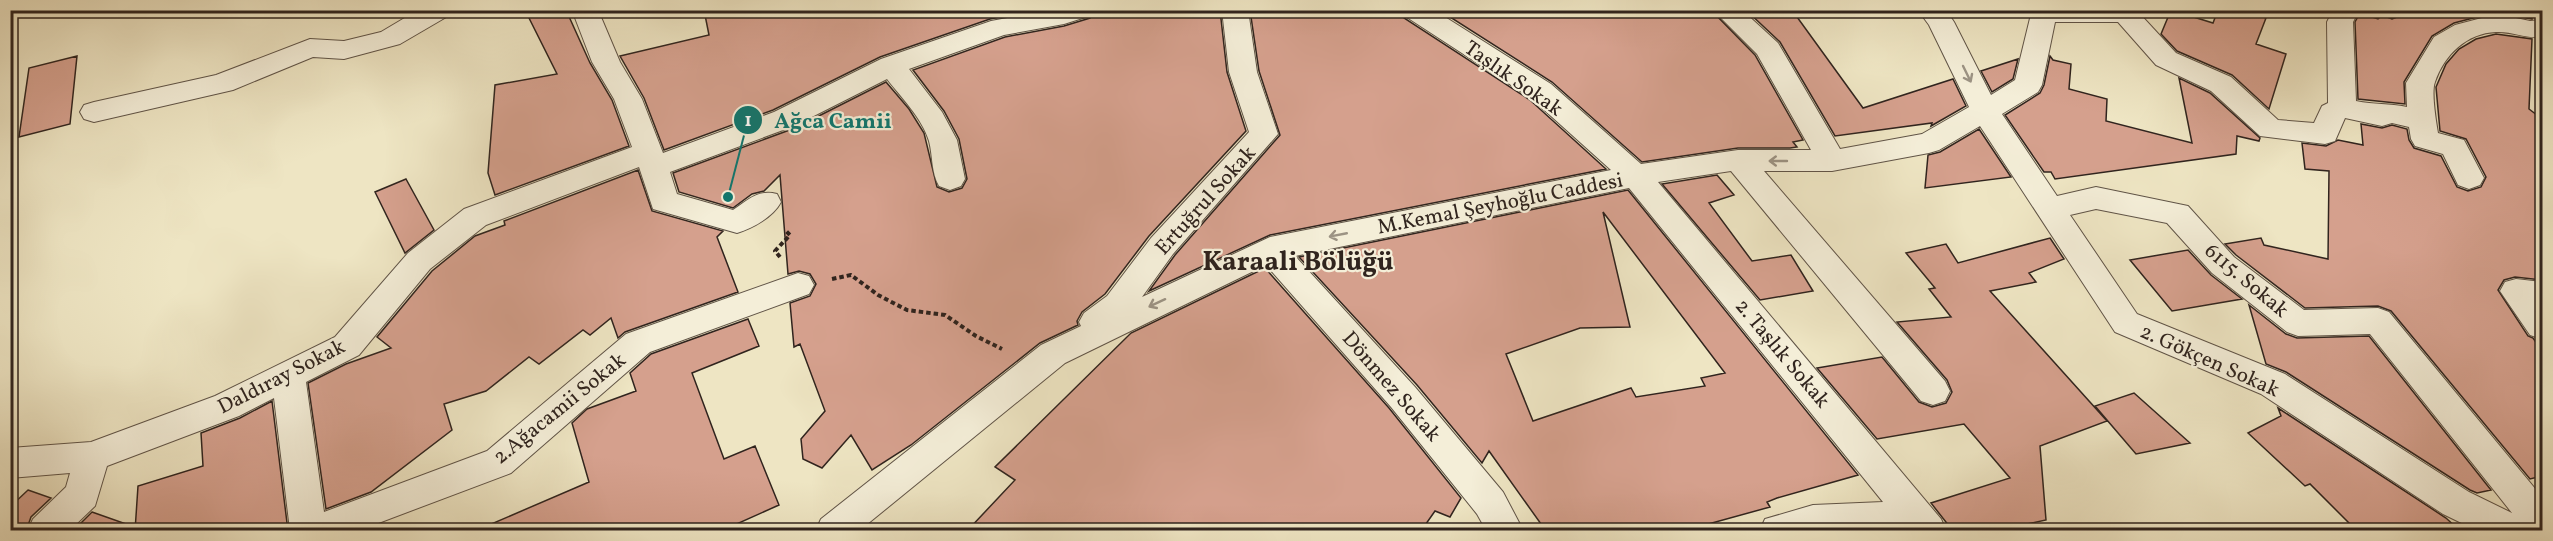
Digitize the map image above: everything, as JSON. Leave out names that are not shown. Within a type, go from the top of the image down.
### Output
[{"type":"street","points":[[94,112],[223,83],[310,48],[344,50],[390,38],[439,10]]},
{"type":"street","points":[[585,10],[606,62],[628,99],[664,201],[737,222],[766,201]]},
{"type":"street","name":"Daldıray Sokak","points":[[10,462],[92,457],[227,406],[346,346],[419,261],[475,217],[651,159],[784,119],[891,65],[1000,27],[1054,18],[1080,10]]},
{"type":"street","name":"Ertuğrul Sokak","points":[[1045,361],[1118,304],[1162,246],[1264,134],[1243,72],[1235,10]]},
{"type":"street","name":"Taşlık Sokak","points":[[1414,10],[1541,91],[1636,176]]},
{"type":"street","points":[[1726,10],[1768,49],[1832,161]]},
{"type":"street","points":[[1931,10],[1941,22],[1985,111]]},
{"type":"street","points":[[2342,108],[2340,22],[2346,10]]},
{"type":"street","points":[[2126,12],[2166,59],[2221,84],[2270,129],[2325,134],[2332,113],[2342,108],[2382,116],[2386,112],[2422,120]]},
{"type":"street","name":"M.Kemal Şeyhoğlu Caddesi","points":[[834,531],[1045,361],[1270,249],[1636,176],[1738,160],[1832,161],[1929,143],[2028,85],[2043,14],[2126,12]]},
{"type":"street","points":[[2469,178],[2454,147],[2425,139],[2420,83],[2444,43],[2464,31],[2497,23],[2530,30],[2542,28]]},
{"type":"street","points":[[891,65],[932,118],[944,140],[950,179]]},
{"type":"street","name":"2. Gökçen Sokak","points":[[1985,111],[2126,323],[2273,384],[2456,503],[2511,531]]},
{"type":"street","points":[[1738,160],[1933,391]]},
{"type":"street","name":"2. Taşlık Sokak","points":[[1636,176],[1922,523]]},
{"type":"street","name":"6115. Sokak","points":[[2050,208],[2096,198],[2177,214],[2223,265],[2298,322],[2378,321],[2542,523]]},
{"type":"street","name":"Dönmez Sokak","points":[[1270,249],[1404,397],[1490,503],[1504,531]]},
{"type":"street","name":"2.Ağacamii Sokak","points":[[319,531],[500,462],[638,343],[798,285]]},
{"type":"street","points":[[2542,294],[2516,291],[2542,326]]},
{"type":"street","points":[[288,376],[308,531]]},
{"type":"street","points":[[46,531],[82,495],[92,457]]},
{"type":"street","points":[[1778,531],[1813,520],[1922,523]]},
{"type":"path","points":[[766,201],[790,235],[775,251],[798,285],[851,275],[878,296],[907,310],[945,315],[975,336],[1045,361]]},
{"type":"building","points":[[525,10],[566,10],[590,63],[612,100],[629,146],[495,195],[488,173],[495,85],[557,74]]},
{"type":"building","points":[[704,10],[1034,10],[990,19],[880,57],[773,110],[664,150],[644,98],[620,56],[709,35]]},
{"type":"building","points":[[1095,10],[1220,10],[1227,72],[1246,131],[1149,236],[1105,294],[1082,312],[1077,321],[1078,325],[1040,343],[911,445],[872,470],[851,435],[822,468],[803,459],[801,439],[825,411],[800,344],[794,347],[790,303],[810,296],[816,284],[810,274],[799,271],[788,274],[780,175],[764,191],[752,194],[733,208],[679,192],[673,173],[795,128],[886,82],[909,109],[924,133],[937,187],[949,192],[962,188],[967,179],[959,139],[944,111],[913,70],[1005,37],[1064,26],[1090,18]]},
{"type":"building","points":[[1250,10],[1399,10],[1404,18],[1530,100],[1606,169],[1270,235],[1149,291],[1175,255],[1280,135],[1259,71]]},
{"type":"building","points":[[1439,10],[1711,10],[1755,55],[1803,140],[1793,142],[1797,147],[1790,148],[1738,148],[1642,162],[1552,82]]},
{"type":"building","points":[[1746,10],[1792,10],[1863,108],[1953,79],[1966,106],[1931,126],[1932,123],[1835,136],[1780,42]]},
{"type":"building","points":[[2171,10],[2213,23],[2218,10],[2242,10],[2266,18],[2256,44],[2286,54],[2269,109],[2232,75],[2177,51],[2161,34]]},
{"type":"building","points":[[2416,10],[2532,10],[2532,19],[2496,12],[2454,23],[2432,36],[2404,82],[2405,104],[2358,99],[2355,22],[2360,13],[2378,19],[2382,15],[2392,19]]},
{"type":"building","points":[[2496,34],[2532,39],[2529,109],[2542,119],[2542,280],[2515,277],[2504,280],[2498,290],[2528,336],[2533,338],[2542,351],[2542,476],[2530,479],[2391,311],[2378,306],[2305,308],[2225,244],[2261,238],[2264,245],[2328,259],[2329,171],[2305,169],[2302,143],[2326,146],[2338,140],[2363,145],[2361,124],[2382,128],[2392,125],[2407,129],[2409,140],[2414,148],[2441,156],[2457,187],[2468,191],[2481,187],[2486,177],[2466,139],[2440,131],[2436,87],[2446,64],[2459,49],[2476,39]]},
{"type":"building","points":[[77,56],[70,124],[19,137],[29,68]]},
{"type":"building","points":[[2050,56],[2053,60],[2071,64],[2069,89],[2107,99],[2106,121],[2192,143],[2179,78],[2210,93],[2260,138],[2259,141],[2237,136],[2236,154],[2055,179],[2051,172],[2044,172],[2005,115],[2040,93]]},
{"type":"building","points":[[2018,59],[2013,79],[1992,92],[1981,71]]},
{"type":"building","points":[[1979,129],[2011,177],[1925,188],[1928,155],[1940,152]]},
{"type":"building","points":[[638,170],[652,211],[723,231],[717,237],[738,292],[625,332],[618,338],[611,318],[590,335],[583,330],[539,364],[529,357],[486,391],[444,404],[452,430],[371,492],[326,509],[308,383],[346,364],[391,348],[377,337],[432,271],[475,236],[505,225],[504,221]]},
{"type":"building","points":[[1717,175],[1734,195],[1709,203],[1752,261],[1791,255],[1813,291],[1760,300],[1662,184]]},
{"type":"building","points":[[406,179],[434,230],[405,253],[375,192]]},
{"type":"building","points":[[1628,190],[1858,475],[1777,498],[1767,502],[1770,507],[1683,531],[1546,531],[1489,451],[1482,463],[1417,385],[1299,257]],"holes":[[[1603,212],[1725,373],[1701,378],[1705,386],[1636,397],[1631,388],[1533,421],[1506,354],[1580,328],[1630,327]]]},
{"type":"building","points":[[2050,238],[2064,259],[2029,273],[2036,282],[1990,291],[2107,421],[2040,446],[2046,520],[1995,531],[1953,531],[1931,503],[2010,478],[1964,424],[1877,439],[1817,368],[1882,357],[1919,402],[1932,407],[1946,403],[1952,392],[1947,380],[1897,322],[1951,317],[1929,289],[1935,288],[1906,253],[1946,244],[1958,263]]},
{"type":"building","points":[[2188,250],[2211,275],[2242,299],[2172,311],[2130,260]]},
{"type":"building","points":[[1265,268],[1389,408],[1461,498],[1450,517],[1435,511],[1421,531],[967,531],[1015,480],[995,467],[1131,333]]},
{"type":"building","points":[[2249,305],[2286,334],[2297,338],[2369,336],[2491,490],[2477,493],[2470,490],[2286,372],[2266,364]]},
{"type":"building","points":[[748,319],[759,346],[692,373],[724,459],[755,446],[779,505],[721,531],[475,531],[589,482],[572,423],[587,409],[636,391],[630,373],[651,354]]},
{"type":"building","points":[[2134,393],[2190,443],[2136,454],[2095,406]]},
{"type":"building","points":[[272,401],[288,531],[135,531],[138,486],[203,466],[201,433],[240,418]]},
{"type":"building","points":[[2278,408],[2446,518],[2460,531],[2357,531],[2310,484],[2305,486],[2248,433],[2281,416]]},
{"type":"building","points":[[28,490],[51,498],[31,517],[26,531],[10,531],[10,507]]},
{"type":"building","points":[[92,512],[129,525],[129,531],[73,531]]},
{"type":"place","name":"Ağca Camii","points":[[728,197]]},
{"type":"district","name":"Karaali Bölüğü","points":[[1298,261]]}]
